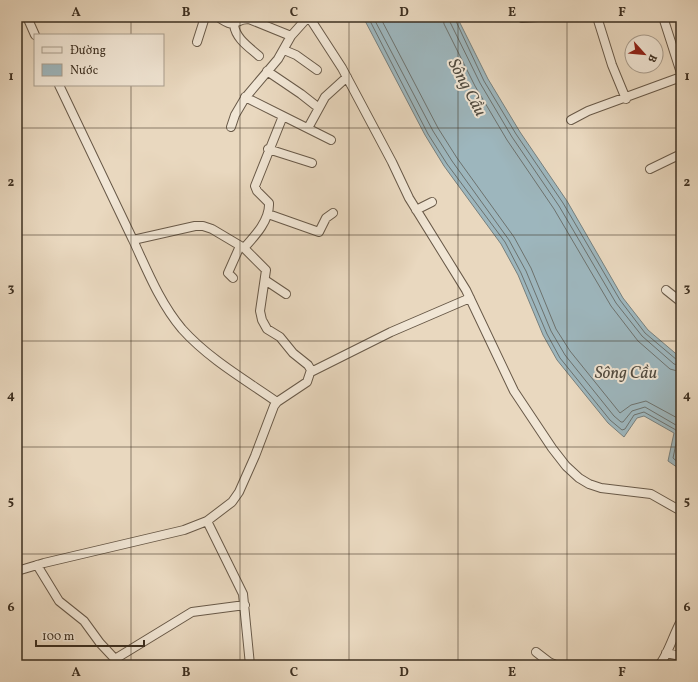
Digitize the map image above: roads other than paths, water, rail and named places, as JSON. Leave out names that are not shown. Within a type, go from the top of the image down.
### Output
[{"type":"street","points":[[27,17],[35,34]]},
{"type":"street","points":[[197,42],[205,17]]},
{"type":"street","points":[[218,17],[234,25],[240,38],[259,56]]},
{"type":"street","points":[[231,127],[235,114],[245,97],[284,50],[291,36],[309,17],[347,77],[416,210],[470,298],[514,391],[552,448],[566,466],[579,478],[589,484],[601,488],[651,494],[681,511]]},
{"type":"street","points":[[522,18],[538,17]]},
{"type":"street","points":[[597,17],[612,65],[626,99]]},
{"type":"street","points":[[663,17],[681,73]]},
{"type":"street","points":[[234,25],[243,19],[249,19],[291,36]]},
{"type":"street","points":[[284,50],[296,55],[317,70]]},
{"type":"street","points":[[267,71],[315,105]]},
{"type":"street","points":[[308,128],[325,97],[347,77]]},
{"type":"street","points":[[571,120],[588,111],[626,99],[681,77]]},
{"type":"street","points":[[59,86],[161,298],[182,328],[220,363],[276,404]]},
{"type":"street","points":[[245,97],[331,140]]},
{"type":"street","points":[[233,278],[228,273],[242,247],[254,236],[268,214],[269,203],[257,191],[255,186],[261,175],[268,149],[283,116]]},
{"type":"street","points":[[268,149],[312,163]]},
{"type":"street","points":[[650,169],[681,154]]},
{"type":"street","points":[[416,210],[432,202]]},
{"type":"street","points":[[268,214],[319,232],[326,218],[333,213]]},
{"type":"street","points":[[133,240],[195,226],[204,226],[242,247],[264,265],[266,270],[260,311],[262,320],[267,329],[280,337],[293,353],[308,365],[311,372]]},
{"type":"street","points":[[265,280],[286,294]]},
{"type":"street","points":[[666,290],[681,302]]},
{"type":"street","points":[[17,571],[184,530],[207,521],[232,502],[239,492],[276,404],[307,382],[311,372],[391,332],[470,298]]},
{"type":"street","points":[[207,521],[243,594],[250,665]]},
{"type":"street","points":[[37,565],[59,601],[84,621],[100,643],[115,659],[192,612],[245,605]]},
{"type":"street","points":[[17,592],[17,601]]},
{"type":"street","points":[[663,660],[673,634],[681,621]]},
{"type":"street","points":[[536,652],[549,662],[556,665]]},
{"type":"street","points":[[663,660],[681,656]]},
{"type":"water","name":"Sông Cầu","points":[[363,17],[457,17],[488,79],[520,132],[567,201],[623,298],[648,330],[681,358],[681,470],[668,461],[674,433],[644,416],[637,418],[624,437],[608,423],[557,360],[543,335],[518,275],[501,244],[444,166],[425,135]]}]
